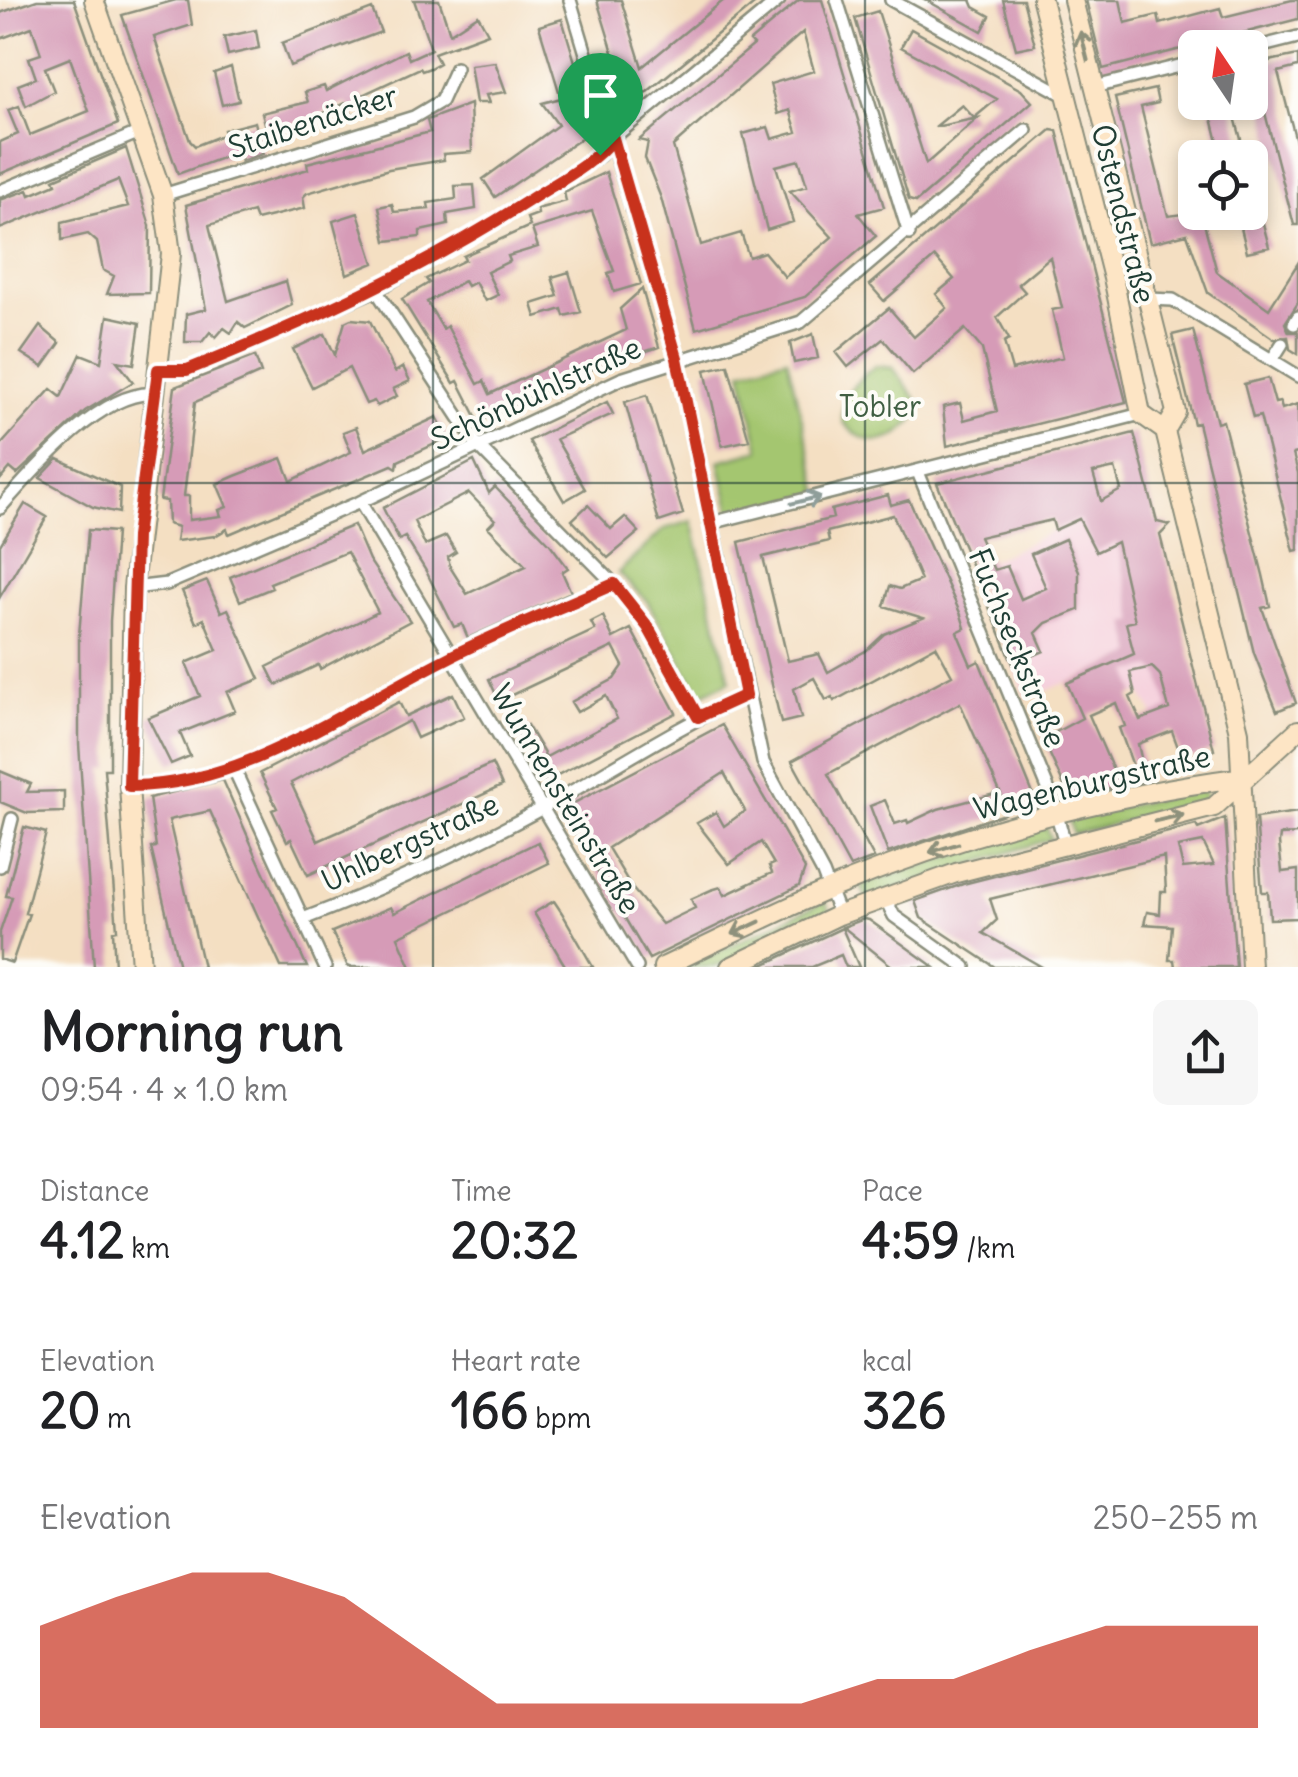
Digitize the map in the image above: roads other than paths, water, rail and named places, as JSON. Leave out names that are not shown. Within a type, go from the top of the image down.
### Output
[{"type":"street","points":[[94,0],[163,195],[171,254],[133,588],[129,786],[141,967]]},
{"type":"street","points":[[570,0],[677,358],[763,762],[839,915]]},
{"type":"street","points":[[158,370],[187,370],[376,290],[512,211],[600,155],[613,138],[779,0]]},
{"type":"street","points":[[837,0],[909,234]]},
{"type":"street","points":[[891,0],[1066,96]]},
{"type":"street","name":"Ostendstraße","points":[[1042,0],[1140,407]]},
{"type":"street","name":"Ostendstraße","points":[[1073,0],[1176,412],[1165,431],[1226,676],[1244,777],[1241,817],[1251,967]]},
{"type":"street","points":[[1268,45],[1298,38]]},
{"type":"street","points":[[1094,87],[1178,66]]},
{"type":"street","name":"Staibenäcker","points":[[163,195],[414,117],[442,101],[456,68]]},
{"type":"street","name":"Schönbühlstraße","points":[[133,588],[167,584],[360,502],[560,405],[677,358],[801,322],[909,234],[1026,130]]},
{"type":"street","points":[[0,191],[140,132]]},
{"type":"street","points":[[376,290],[478,446],[614,584],[648,627],[698,717]]},
{"type":"street","points":[[1148,298],[1172,300],[1298,376]]},
{"type":"street","points":[[1272,360],[1282,344]]},
{"type":"street","points":[[711,523],[918,472],[1140,407],[1171,391]]},
{"type":"street","points":[[0,508],[65,440],[124,400],[139,393],[154,394]]},
{"type":"street","points":[[1140,407],[1165,431]]},
{"type":"street","name":"Fuchseckstraße","points":[[918,472],[1057,816],[1064,844]]},
{"type":"street","name":"Wunnensteinstraße","points":[[360,502],[637,967]]},
{"type":"street","points":[[129,786],[233,767],[450,657],[614,584]]},
{"type":"street","name":"Uhlbergstraße","points":[[303,919],[386,888],[542,808],[698,717],[746,695]]},
{"type":"street","points":[[1244,777],[1298,730]]},
{"type":"street","points":[[233,767],[324,967]]},
{"type":"street","name":"Wagenburgstraße","points":[[662,967],[829,890],[928,853],[1057,816],[1244,777]]},
{"type":"street","name":"Wagenburgstraße","points":[[730,967],[839,915],[886,898],[1064,844],[1214,807],[1244,777]]},
{"type":"street","points":[[0,866],[12,819]]},
{"type":"street","points":[[886,898],[894,916],[965,967]]},
{"type":"park label","name":"Tobler","points":[[880,407]]}]
